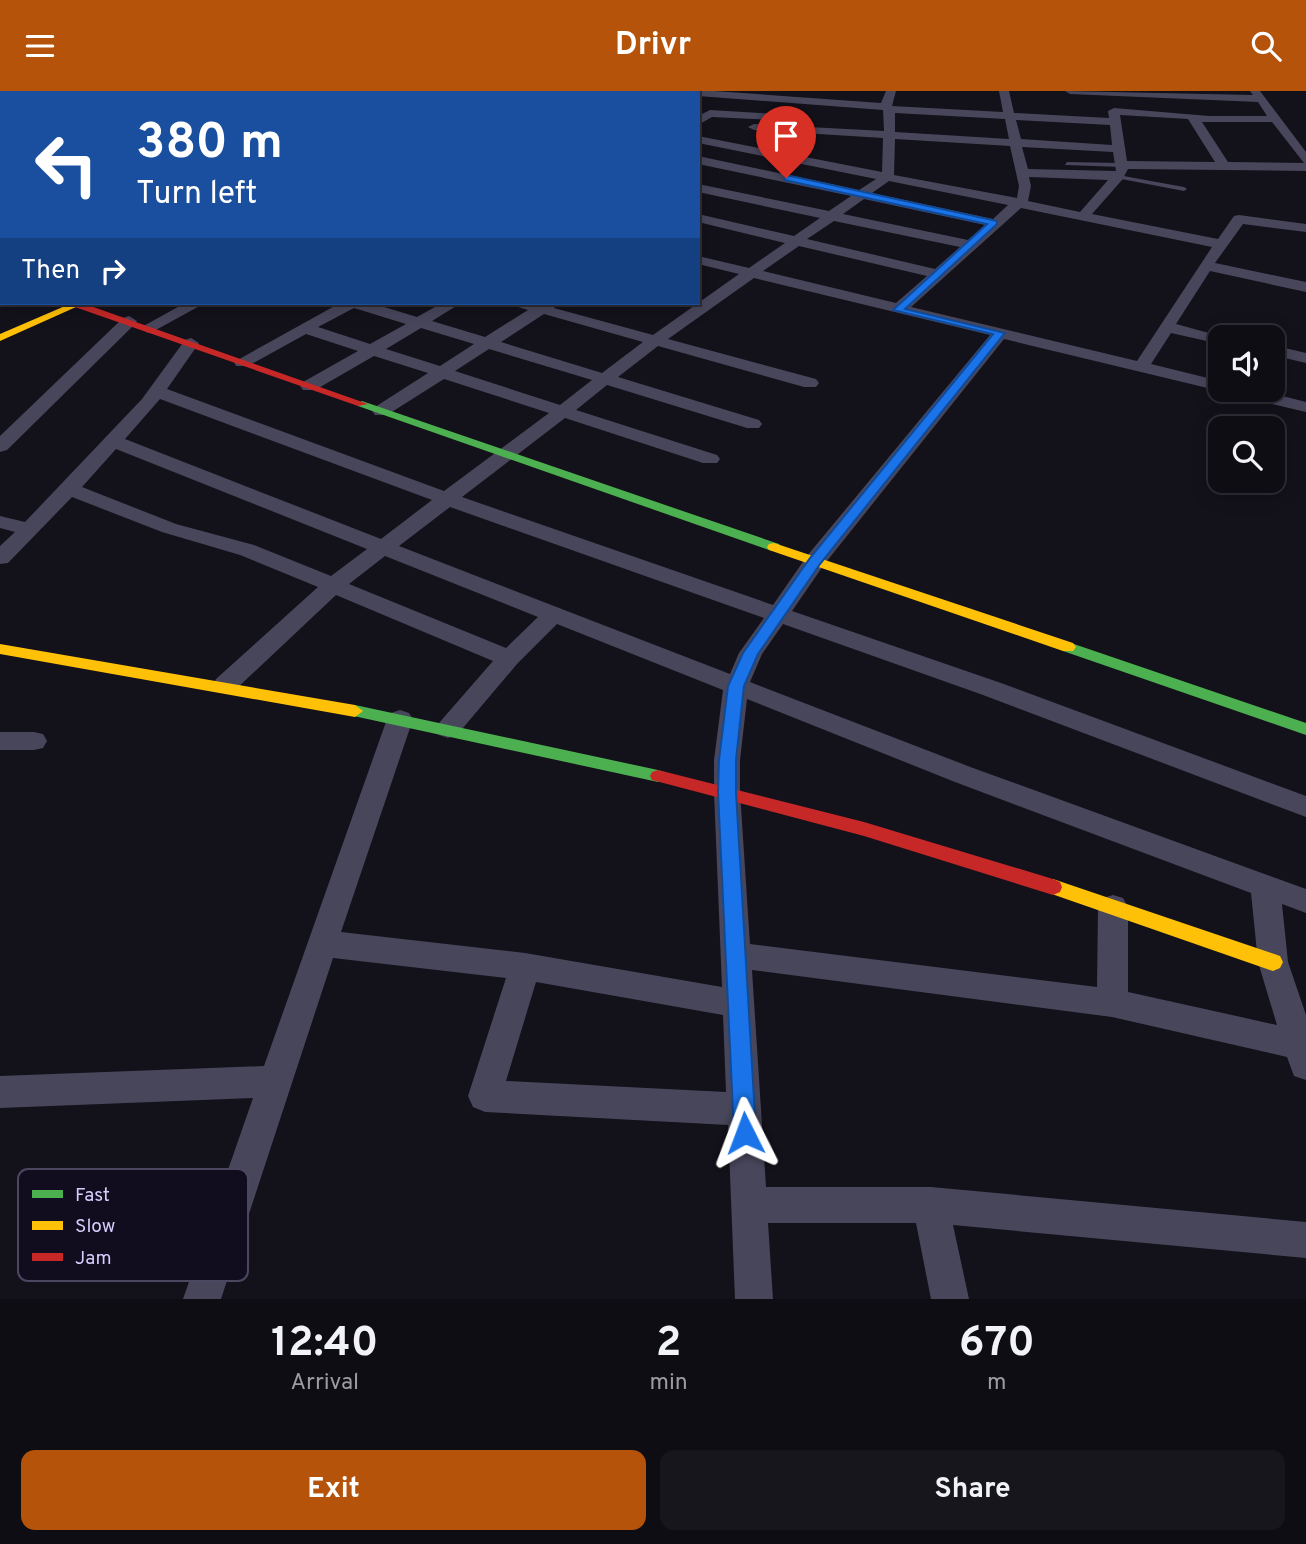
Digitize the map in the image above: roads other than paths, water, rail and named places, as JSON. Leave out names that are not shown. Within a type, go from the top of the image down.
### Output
[{"type":"street","points":[[1070,91],[1193,96],[1257,95],[1273,119],[1301,146],[1306,160]]},
{"type":"street","points":[[700,93],[772,95],[889,105],[1015,142],[1121,149]]},
{"type":"street","points":[[700,160],[730,145],[754,127],[772,95]]},
{"type":"street","points":[[1193,96],[1199,118],[1224,166]]},
{"type":"street","points":[[929,99],[1007,103],[1116,122]]},
{"type":"street","points":[[700,120],[710,113],[762,116],[889,105],[1007,103]]},
{"type":"street","points":[[898,310],[1023,199],[1025,185],[1007,103]]},
{"type":"street","points":[[754,127],[889,105]]},
{"type":"street","points":[[888,176],[889,105]]},
{"type":"street","points":[[1082,216],[1120,171],[1121,149],[1114,111],[1199,118],[1273,119]]},
{"type":"street","points":[[700,139],[1221,244]]},
{"type":"street","points":[[700,161],[993,223]]},
{"type":"street","points":[[1021,173],[1224,166],[1306,167]]},
{"type":"street","points":[[700,210],[761,173]]},
{"type":"street","points":[[225,685],[331,587],[381,548],[656,340],[888,176]]},
{"type":"street","points":[[700,188],[970,245]]},
{"type":"street","points":[[700,218],[937,274]]},
{"type":"street","points":[[1141,367],[1239,219],[1306,228]]},
{"type":"street","points":[[700,261],[1208,383]]},
{"type":"street","points":[[1206,266],[1306,287]]},
{"type":"street","points":[[0,338],[76,305]]},
{"type":"street","points":[[81,305],[506,455],[1306,729]]},
{"type":"street","points":[[148,328],[193,305]]},
{"type":"street","points":[[242,362],[349,305]]},
{"type":"street","points":[[360,305],[753,424]]},
{"type":"street","points":[[309,386],[450,305]]},
{"type":"street","points":[[694,305],[703,307]]},
{"type":"street","points":[[381,411],[546,306],[810,383]]},
{"type":"street","points":[[0,446],[129,321]]},
{"type":"street","points":[[1166,327],[1208,336]]},
{"type":"street","points":[[305,328],[710,459]]},
{"type":"street","points":[[754,1299],[727,792],[727,760],[736,686],[751,653],[815,561],[1000,333]]},
{"type":"street","points":[[0,558],[69,489],[112,441],[156,391],[191,343]]},
{"type":"street","points":[[1285,354],[1306,358]]},
{"type":"street","points":[[156,391],[447,499],[992,689],[1306,807]]},
{"type":"street","points":[[1285,402],[1306,407]]},
{"type":"street","points":[[112,441],[964,775],[1306,901]]},
{"type":"street","points":[[69,489],[169,527],[247,550],[331,587],[509,658]]},
{"type":"street","points":[[0,522],[30,529]]},
{"type":"street","points":[[448,729],[509,658],[553,615]]},
{"type":"street","points":[[0,649],[225,685],[400,719],[727,792],[979,863],[1273,962]]},
{"type":"street","points":[[246,1169],[400,719]]},
{"type":"street","points":[[0,741],[34,741]]},
{"type":"street","points":[[1265,885],[1273,962],[1304,1052]]},
{"type":"street","points":[[1112,1003],[1113,907]]},
{"type":"street","points":[[322,944],[384,947],[525,966],[738,1004]]},
{"type":"street","points":[[735,955],[1112,1003],[1304,1052]]},
{"type":"street","points":[[525,966],[485,1096],[744,1109]]},
{"type":"street","points":[[0,1092],[275,1081]]},
{"type":"street","points":[[749,1205],[931,1205],[1306,1240]]},
{"type":"street","points":[[931,1205],[950,1299]]},
{"type":"street","points":[[202,1299],[208,1281]]},
{"type":"lane","points":[[1067,164],[1120,171],[1184,189]]}]
